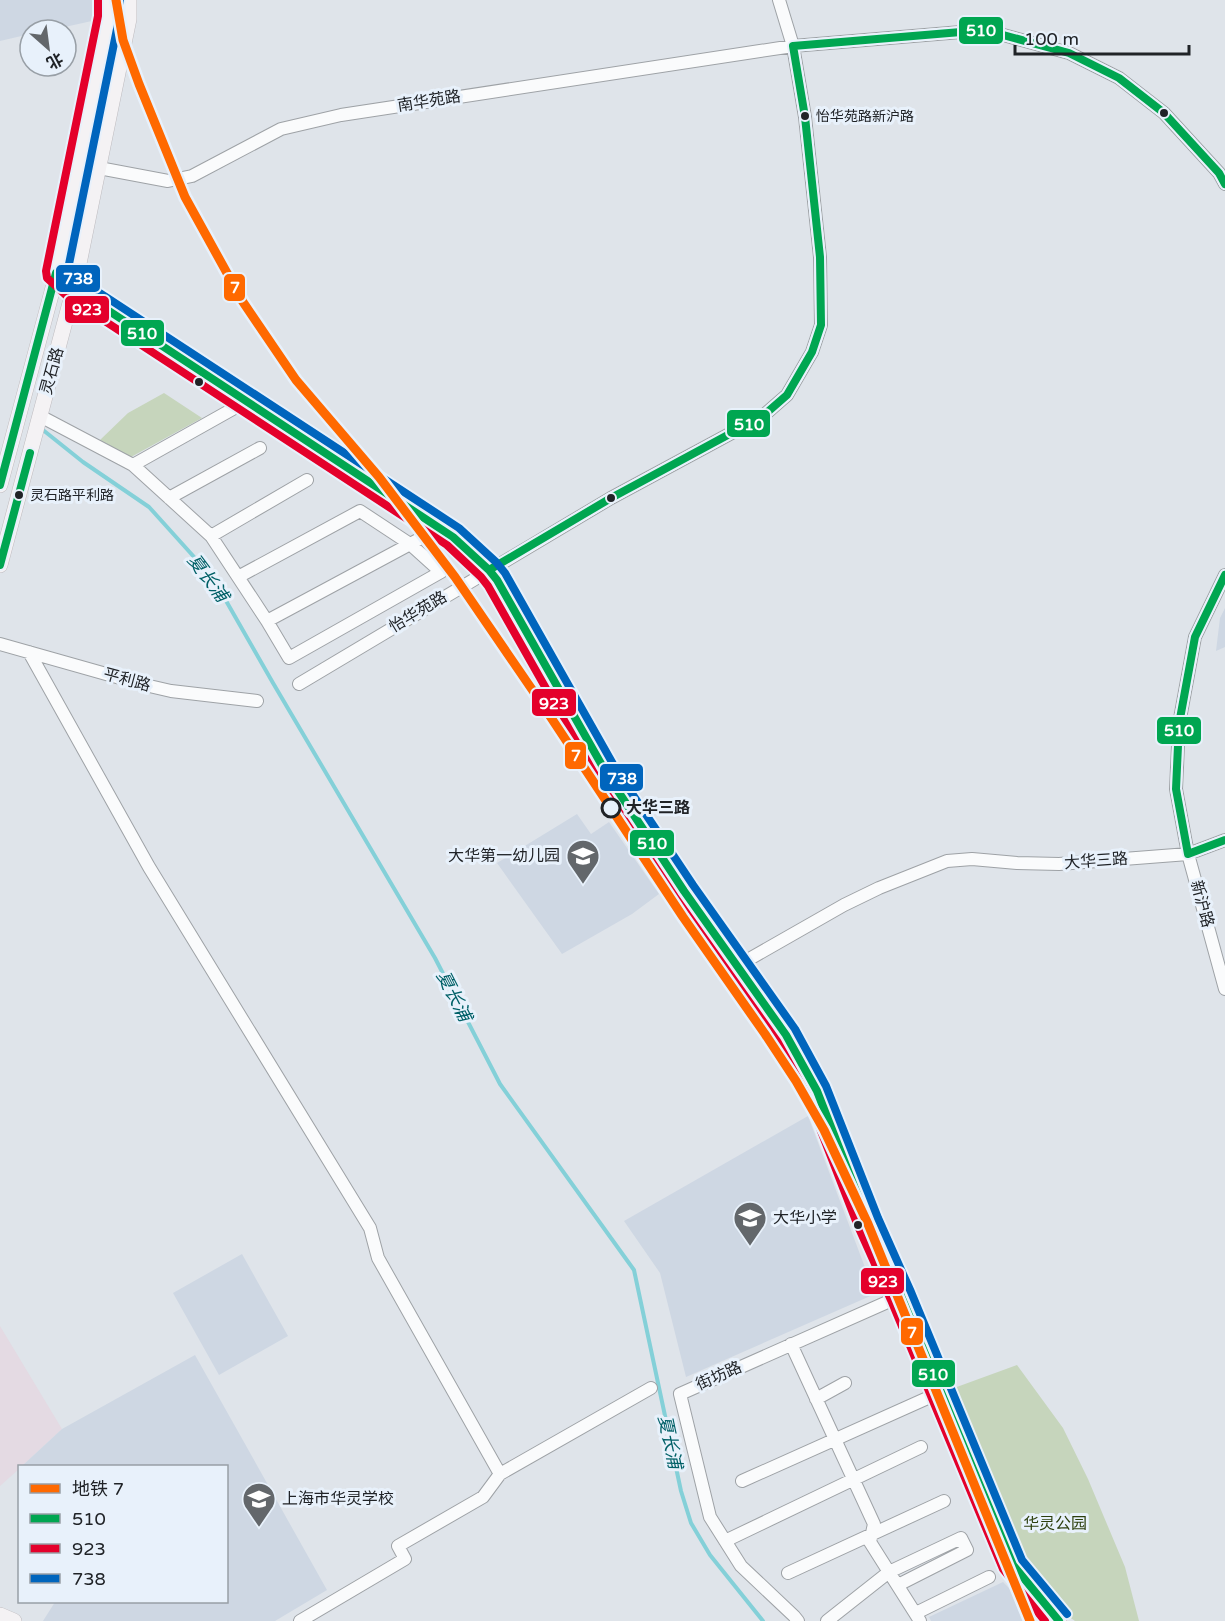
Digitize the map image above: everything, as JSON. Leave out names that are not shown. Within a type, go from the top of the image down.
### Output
[{"type":"main road","name":"灵石路","points":[[0,485],[56,273],[109,17],[109,0]]},
{"type":"main road","name":"灵石路","points":[[0,565],[74,288],[129,19],[129,0]]},
{"type":"main road","points":[[56,273],[74,288],[453,537],[497,580],[608,776],[684,891],[786,1035],[817,1091],[868,1222],[1013,1565],[1059,1621]]},
{"type":"main road","points":[[0,1615],[14,1621]]},
{"type":"street","points":[[778,0],[793,46],[985,30],[1069,53],[1119,78],[1164,113],[1223,176]]},
{"type":"street","name":"南华苑路","points":[[78,166],[168,181],[192,176],[281,129],[341,115],[793,46]]},
{"type":"street","name":"怡华苑路","points":[[299,684],[611,498],[763,416],[787,395],[813,352],[821,325],[820,256],[804,117],[793,46]]},
{"type":"street","points":[[133,465],[248,401]]},
{"type":"street","points":[[40,416],[133,465],[211,536],[289,658],[441,572],[410,544],[360,511],[238,577]]},
{"type":"street","points":[[169,498],[260,448]]},
{"type":"street","points":[[211,536],[307,480]]},
{"type":"street","points":[[267,621],[440,528]]},
{"type":"street","name":"新沪路","points":[[1225,575],[1195,637],[1179,724],[1176,789],[1188,854],[1225,989]]},
{"type":"street","name":"平利路","points":[[0,644],[171,691],[257,701]]},
{"type":"street","points":[[29,652],[148,867],[370,1227],[378,1258],[500,1474]]},
{"type":"street","name":"大华三路","points":[[737,966],[862,897],[947,861],[972,859],[1059,864],[1188,854],[1225,840]]},
{"type":"street","name":"街坊路","points":[[798,1621],[741,1566],[710,1517],[680,1394],[901,1296]]},
{"type":"street","points":[[791,1344],[874,1524],[870,1542],[918,1617],[989,1577]]},
{"type":"street","points":[[816,1399],[845,1383]]},
{"type":"street","points":[[300,1621],[405,1559],[398,1546],[483,1497],[500,1474],[651,1388]]},
{"type":"street","points":[[742,1481],[941,1392]]},
{"type":"street","points":[[725,1541],[921,1447]]},
{"type":"street","points":[[788,1574],[944,1501]]},
{"type":"street","points":[[827,1621],[889,1572],[961,1538],[967,1550],[898,1585]]},
{"type":"shaded area","points":[[0,0],[101,0],[101,19],[78,24],[78,18],[18,18],[18,37],[0,41]]},
{"type":"shaded area","points":[[1225,608],[1225,647],[1216,651],[1220,618]]},
{"type":"shaded area","name":"大华第一幼儿园","points":[[577,814],[591,834],[609,822],[659,894],[632,914],[562,954],[497,863]]},
{"type":"shaded area","name":"大华小学","points":[[808,1116],[875,1294],[686,1377],[660,1273],[624,1221]]},
{"type":"shaded area","points":[[242,1254],[288,1336],[219,1375],[173,1293]]},
{"type":"shaded area","points":[[0,1326],[62,1429],[23,1465],[18,1465],[18,1470],[0,1486]]},
{"type":"shaded area","name":"上海市华灵学校","points":[[195,1355],[327,1590],[275,1621],[43,1621],[54,1603],[228,1603],[228,1465],[23,1465],[62,1429]]},
{"type":"shaded area","points":[[1003,1582],[1042,1621],[931,1621],[929,1617]]},
{"type":"green space","points":[[164,393],[202,418],[131,457],[100,440],[128,413]]},
{"type":"green space","name":"华灵公园","points":[[1017,1365],[1063,1428],[1088,1479],[1125,1567],[1139,1621],[1075,1621],[1038,1585],[1013,1546],[954,1388]]},
{"type":"waterway","name":"夏长浦","points":[[43,430],[83,462],[149,507],[213,578],[435,958],[500,1084],[634,1270],[681,1491],[691,1523],[710,1555],[763,1621]]},
{"type":"metro line","name":"7","points":[[116,0],[123,40],[185,197],[243,302],[296,380],[379,477],[455,577],[683,917],[765,1034],[796,1081],[824,1130],[868,1224],[1030,1621]]},
{"type":"transit line","name":"923","points":[[98,0],[98,16],[46,271],[47,278],[68,297],[447,545],[488,586],[599,782],[675,897],[777,1041],[807,1095],[858,1226],[1003,1569],[1045,1621]]},
{"type":"transit line","name":"738","points":[[120,0],[119,19],[68,269],[80,280],[459,528],[505,573],[617,771],[693,885],[795,1029],[826,1086],[878,1218],[1022,1560],[1067,1614]]},
{"type":"transit line","name":"510","points":[[489,570],[611,498],[763,416],[787,395],[812,352],[821,325],[820,257],[805,117],[793,46],[985,30],[1069,53],[1119,78],[1164,113],[1219,173],[1225,184]]},
{"type":"transit line","name":"510","points":[[0,485],[56,273],[74,288],[453,537],[489,570],[497,580],[608,776],[684,891],[786,1035],[817,1091],[868,1222],[1013,1565],[1059,1621]]},
{"type":"transit line","name":"510","points":[[0,565],[30,453]]},
{"type":"transit line","name":"510","points":[[1225,575],[1195,637],[1179,724],[1176,789],[1188,854],[1225,840]]},
{"type":"place","name":"怡华苑路新沪路","points":[[805,116]]},
{"type":"place","name":"灵石路平利路","points":[[19,495]]},
{"type":"place","name":"大华三路","points":[[611,808]]},
{"type":"place","name":"大华第一幼儿园","points":[[583,885]]},
{"type":"place","name":"大华小学","points":[[750,1247]]},
{"type":"place","name":"上海市华灵学校","points":[[259,1528]]}]
